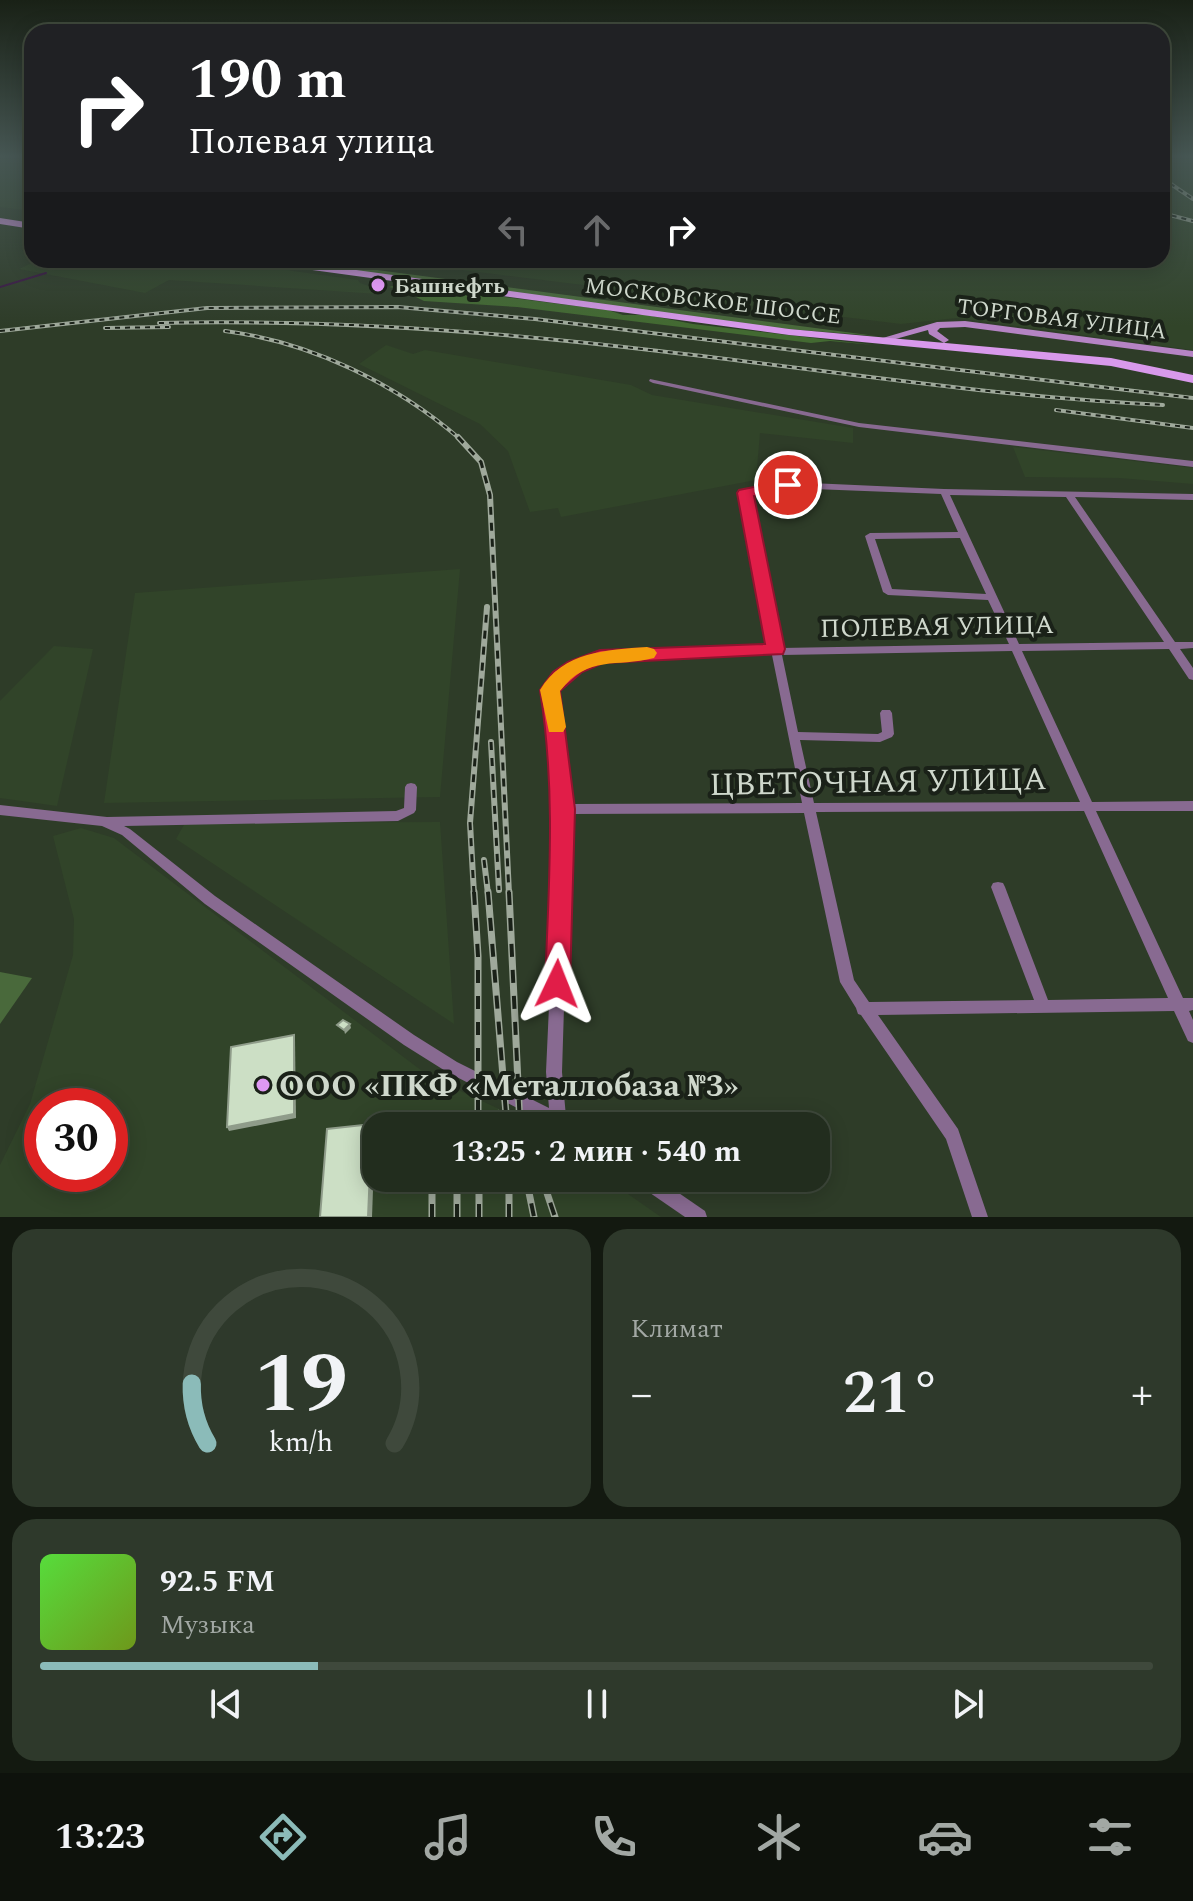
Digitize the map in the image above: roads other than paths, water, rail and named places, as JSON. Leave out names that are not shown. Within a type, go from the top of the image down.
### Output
[{"type":"main road","points":[[0,213],[24,217]]},
{"type":"main road","points":[[0,221],[24,225]]},
{"type":"main road","name":"МОСКОВСКОЕ ШОССЕ","points":[[320,268],[762,328],[1111,362],[1193,379]]},
{"type":"main road","name":"МОСКОВСКОЕ ШОССЕ","points":[[375,268],[766,321],[944,340],[971,347]]},
{"type":"street","name":"ТОРГОВАЯ УЛИЦА","points":[[881,340],[937,325],[996,327],[1193,354]]},
{"type":"street","points":[[937,325],[932,332],[944,340]]},
{"type":"street","points":[[653,381],[859,425],[1193,464]]},
{"type":"street","points":[[980,1217],[952,1135],[847,982],[808,808],[745,493],[788,485],[1193,497]]},
{"type":"street","points":[[944,492],[1086,805],[1185,1004],[1193,1036]]},
{"type":"street","points":[[1068,494],[1193,676]]},
{"type":"street","points":[[962,535],[870,536],[888,592],[991,597]]},
{"type":"street","name":"ПОЛЕВАЯ УЛИЦА","points":[[564,809],[550,690],[567,672],[600,656],[776,649],[1193,645]]},
{"type":"street","points":[[793,736],[880,738],[888,734],[886,713]]},
{"type":"street","points":[[0,810],[104,821],[398,816],[410,810],[411,787]]},
{"type":"street","name":"ЦВЕТОЧНАЯ УЛИЦА","points":[[564,809],[1193,806]]},
{"type":"street","points":[[561,1112],[554,1072],[564,809]]},
{"type":"street","points":[[104,821],[126,832],[210,900],[409,1040],[452,1067],[543,1112]]},
{"type":"street","points":[[998,887],[1044,1007]]},
{"type":"street","points":[[863,1009],[1185,1004]]},
{"type":"street","points":[[663,1192],[699,1217]]},
{"type":"waterway","points":[[0,287],[46,273]]},
{"type":"railway","points":[[1170,215],[1193,221]]},
{"type":"railway","points":[[0,331],[207,308],[398,307],[535,319],[1193,398]]},
{"type":"railway","points":[[159,323],[285,323],[472,332],[974,389],[1163,405]]},
{"type":"railway","points":[[105,328],[169,327]]},
{"type":"railway","points":[[225,331],[288,345],[350,368],[408,400],[459,439]]},
{"type":"railway","points":[[1056,410],[1193,428]]},
{"type":"railway","points":[[459,439],[481,462],[490,495],[509,894]]},
{"type":"railway","points":[[474,894],[470,823],[487,607]]},
{"type":"railway","points":[[491,742],[499,890]]},
{"type":"railway","points":[[484,860],[488,894]]},
{"type":"railway","points":[[474,892],[478,956],[478,1112]]},
{"type":"railway","points":[[488,892],[506,1112]]},
{"type":"railway","points":[[509,892],[519,1112]]},
{"type":"railway","points":[[432,1192],[432,1217]]},
{"type":"railway","points":[[457,1192],[457,1217]]},
{"type":"railway","points":[[479,1192],[479,1217]]},
{"type":"railway","points":[[509,1192],[509,1217]]},
{"type":"railway","points":[[529,1192],[534,1217]]},
{"type":"railway","points":[[547,1192],[555,1217]]},
{"type":"place","name":"Башнефть","points":[[378,285]]},
{"type":"place","name":"ООО «ПКФ «Металлобаза №3»","points":[[263,1085]]}]
